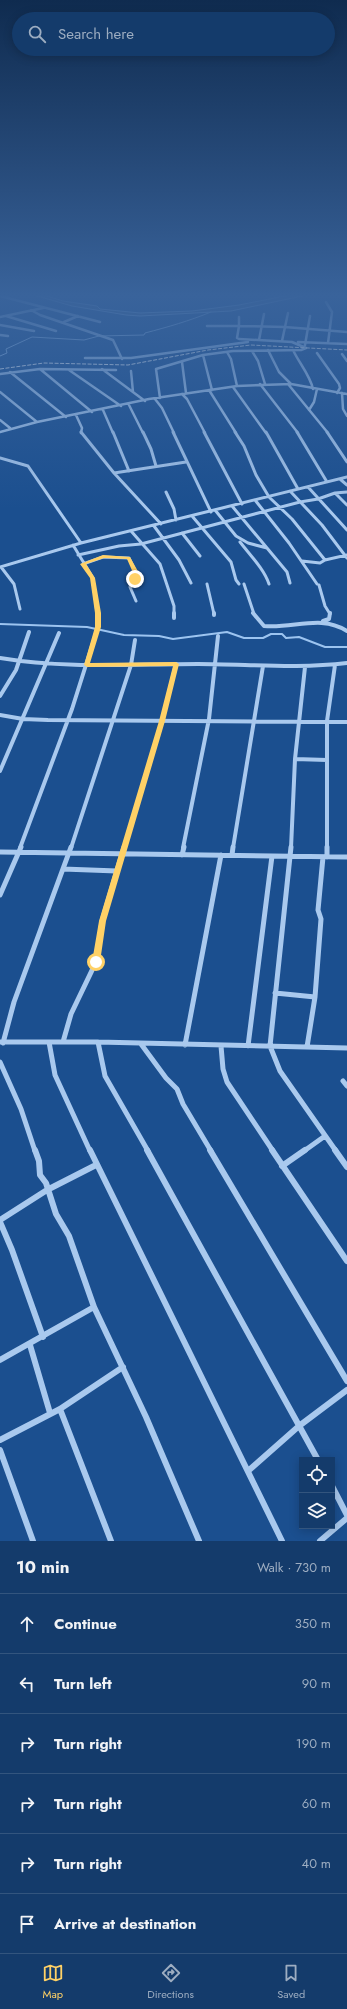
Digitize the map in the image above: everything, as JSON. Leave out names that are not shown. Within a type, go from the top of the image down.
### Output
[{"type":"street","points":[[160,398],[156,369],[171,365]]},
{"type":"street","points":[[182,365],[184,394],[242,504]]},
{"type":"street","points":[[205,365],[210,390],[244,446],[256,475],[270,497],[282,508],[325,560]]},
{"type":"street","points":[[233,365],[238,386]]},
{"type":"street","points":[[259,365],[265,384]]},
{"type":"street","points":[[275,365],[279,372],[326,431],[347,462]]},
{"type":"street","points":[[300,365],[312,380],[313,389]]},
{"type":"street","points":[[325,365],[339,384],[340,388],[337,393]]},
{"type":"street","points":[[40,369],[92,412]]},
{"type":"street","points":[[0,374],[40,369],[116,370]]},
{"type":"street","points":[[68,369],[121,406]]},
{"type":"street","points":[[102,369],[144,401]]},
{"type":"street","points":[[131,371],[133,392]]},
{"type":"street","points":[[10,372],[66,417]]},
{"type":"street","points":[[260,384],[296,430],[327,482]]},
{"type":"street","points":[[0,432],[36,422],[144,401],[238,386],[290,384],[347,394]]},
{"type":"street","points":[[233,387],[269,437],[298,489]]},
{"type":"street","points":[[309,410],[314,402],[317,389]]},
{"type":"street","points":[[0,392],[36,422]]},
{"type":"street","points":[[342,393],[343,409],[347,416]]},
{"type":"street","points":[[0,399],[6,397]]},
{"type":"street","points":[[155,399],[162,408],[178,440],[186,462],[213,511],[240,541],[259,568],[266,574],[269,584]]},
{"type":"street","points":[[129,404],[151,449],[156,466]]},
{"type":"street","points":[[103,410],[129,471]]},
{"type":"street","points":[[76,415],[82,428],[81,434],[114,473],[161,524]]},
{"type":"street","points":[[0,420],[10,428]]},
{"type":"street","points":[[0,458],[28,466],[81,543]]},
{"type":"street","points":[[114,473],[186,462]]},
{"type":"street","points":[[20,609],[14,584],[0,567],[81,543],[347,477]]},
{"type":"street","points":[[340,479],[347,486]]},
{"type":"street","points":[[308,487],[347,530]]},
{"type":"street","points":[[290,491],[322,525],[346,556],[325,560],[320,563],[302,561]]},
{"type":"street","points":[[166,492],[174,509],[176,520]]},
{"type":"street","points":[[78,555],[119,546],[141,544],[282,508],[300,502],[318,499],[335,493],[347,492]]},
{"type":"street","points":[[335,493],[347,505]]},
{"type":"street","points":[[255,500],[318,584],[325,606],[330,613],[329,619],[322,622]]},
{"type":"street","points":[[232,506],[287,572],[290,583]]},
{"type":"street","points":[[192,516],[231,562],[235,578],[239,584]]},
{"type":"street","points":[[154,526],[179,560],[191,583]]},
{"type":"street","points":[[131,531],[160,564],[174,606],[174,618]]},
{"type":"street","points":[[182,533],[200,556]]},
{"type":"street","points":[[240,541],[246,544],[267,548]]},
{"type":"street","points":[[0,895],[19,852],[68,720],[87,665],[97,629],[93,578],[73,546]]},
{"type":"street","points":[[83,564],[103,557],[129,558],[137,575],[130,587],[136,601]]},
{"type":"street","points":[[207,584],[214,615]]},
{"type":"street","points":[[244,584],[246,594],[257,622],[264,626],[322,622],[337,624],[347,631]]},
{"type":"street","points":[[0,696],[16,670],[30,632]]},
{"type":"street","points":[[0,771],[23,719],[32,691],[59,633]]},
{"type":"street","points":[[182,855],[208,721],[217,664],[218,636]]},
{"type":"street","points":[[135,640],[131,665],[70,853],[14,1002],[2,1043],[98,1042],[347,1048]]},
{"type":"street","points":[[0,658],[44,665],[217,664],[305,667],[347,663]]},
{"type":"street","points":[[63,1042],[71,1014],[83,992],[96,962],[102,921],[162,721],[176,664]]},
{"type":"street","points":[[307,1047],[315,998],[321,919],[318,910],[325,857],[327,721],[335,665]]},
{"type":"street","points":[[232,855],[263,666]]},
{"type":"street","points":[[305,667],[294,759],[291,856],[274,993],[270,1046],[280,1072],[347,1168]]},
{"type":"street","points":[[0,685],[6,686]]},
{"type":"street","points":[[0,715],[23,719],[68,720],[347,722]]},
{"type":"street","points":[[294,759],[327,760]]},
{"type":"street","points":[[0,852],[347,857]]},
{"type":"street","points":[[185,1045],[221,855]]},
{"type":"street","points":[[248,1046],[265,921],[264,918],[272,856]]},
{"type":"street","points":[[63,869],[117,871]]},
{"type":"street","points":[[274,993],[315,998]]},
{"type":"street","points":[[49,1042],[55,1074],[96,1165],[282,1541]]},
{"type":"street","points":[[98,1042],[105,1076],[316,1457]]},
{"type":"street","points":[[141,1044],[163,1075],[176,1086],[184,1104],[347,1381]]},
{"type":"street","points":[[222,1046],[223,1069],[227,1082],[347,1261]]},
{"type":"street","points":[[0,1062],[21,1109],[39,1161],[40,1175],[46,1183],[46,1190],[56,1214],[69,1236],[94,1307],[123,1367],[199,1541]]},
{"type":"street","points":[[343,1081],[347,1086]]},
{"type":"street","points":[[282,1166],[325,1136]]},
{"type":"street","points":[[43,1337],[30,1305],[22,1274],[0,1221],[46,1190],[96,1165]]},
{"type":"street","points":[[0,1360],[30,1345],[94,1307]]},
{"type":"street","points":[[30,1345],[50,1413]]},
{"type":"street","points":[[0,1440],[60,1409],[123,1367]]},
{"type":"street","points":[[248,1471],[299,1426],[347,1390]]},
{"type":"street","points":[[60,1409],[111,1541]]},
{"type":"street","points":[[0,1450],[32,1541]]},
{"type":"street","points":[[335,1492],[347,1515]]},
{"type":"street","points":[[320,1541],[347,1518]]},
{"type":"waterway","points":[[0,624],[87,627],[124,635],[159,636],[173,639],[227,632],[244,638],[263,638],[271,634],[282,634],[286,638],[299,637],[325,647],[347,647]]},
{"type":"railway","points":[[0,369],[30,365]]},
{"type":"railway","points":[[124,365],[128,365]]},
{"type":"route","points":[[96,962],[102,921],[162,721],[176,664],[87,665],[98,627],[98,613],[93,578],[83,564],[110,556],[129,558],[137,575],[135,579]]}]
